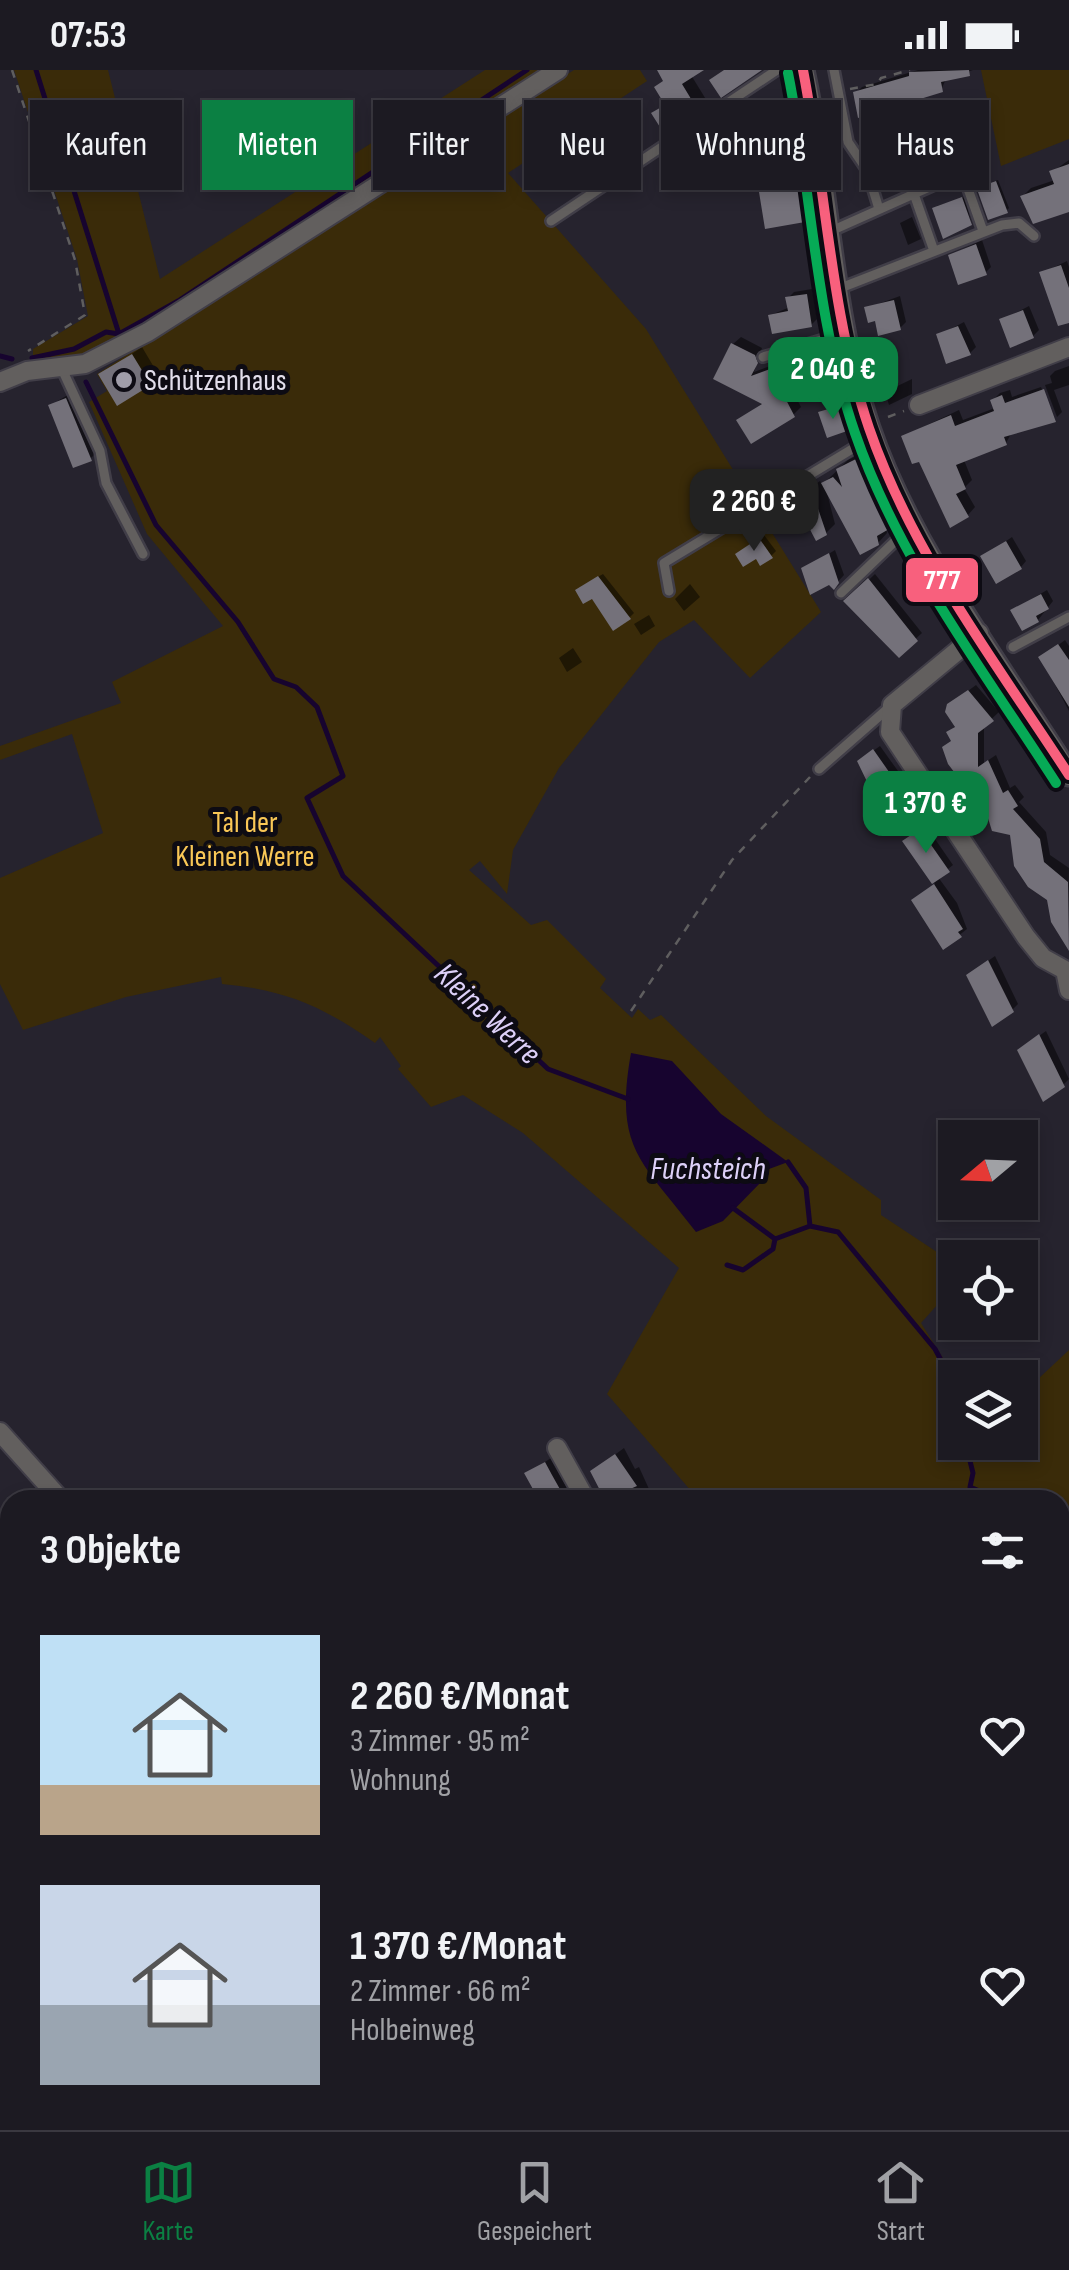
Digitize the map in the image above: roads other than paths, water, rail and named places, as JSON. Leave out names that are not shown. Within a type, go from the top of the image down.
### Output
[{"type":"street","points":[[0,382],[27,370],[85,364],[148,332],[558,70]]},
{"type":"street","points":[[804,70],[810,100]]},
{"type":"street","points":[[825,190],[838,289],[870,431],[914,523],[1069,775]]},
{"type":"street","points":[[919,405],[1069,347]]},
{"type":"street","points":[[979,633],[892,705],[890,732],[1026,936],[1043,958],[1067,969],[1069,990]]},
{"type":"street","points":[[0,1432],[52,1490]]},
{"type":"street","points":[[557,1448],[580,1490]]},
{"type":"lane","points":[[551,222],[777,70]]},
{"type":"lane","points":[[834,70],[848,142],[868,170],[879,210]]},
{"type":"lane","points":[[831,232],[923,190]]},
{"type":"lane","points":[[968,190],[982,231]]},
{"type":"lane","points":[[914,194],[934,251]]},
{"type":"lane","points":[[838,289],[982,231],[1019,222],[1034,236]]},
{"type":"lane","points":[[763,358],[846,332]]},
{"type":"lane","points":[[61,367],[100,451],[106,482],[143,554]]},
{"type":"lane","points":[[670,591],[664,563],[870,431]]},
{"type":"lane","points":[[841,592],[914,523]]},
{"type":"lane","points":[[1013,647],[1069,617]]},
{"type":"lane","points":[[819,769],[892,705]]},
{"type":"water","name":"Fuchsteich","points":[[631,1053],[672,1061],[721,1114],[788,1162],[769,1169],[769,1174],[723,1221],[696,1232],[636,1152],[626,1111]]},
{"type":"waterway","points":[[36,70],[119,334]]},
{"type":"waterway","points":[[32,358],[74,349],[106,332],[119,334],[178,301],[527,70]]},
{"type":"waterway","points":[[0,356],[12,359]]},
{"type":"waterway","name":"Kleine Werre","points":[[86,382],[156,525],[238,622],[274,679],[296,687],[317,707],[343,776],[307,798],[343,876],[548,1069],[628,1099]]},
{"type":"waterway","points":[[788,1162],[806,1188],[810,1226]]},
{"type":"waterway","name":"Kleine Werre","points":[[733,1208],[775,1239],[810,1226],[838,1232],[941,1360]]},
{"type":"waterway","points":[[727,1265],[743,1270],[773,1249],[775,1239]]},
{"type":"waterway","name":"Kleine Werre","points":[[970,1460],[973,1473],[970,1487],[977,1490]]},
{"type":"place","name":"Schützenhaus","points":[[124,380]]},
{"type":"park label","name":"Tal der Kleinen Werre","points":[[245,839]]}]
